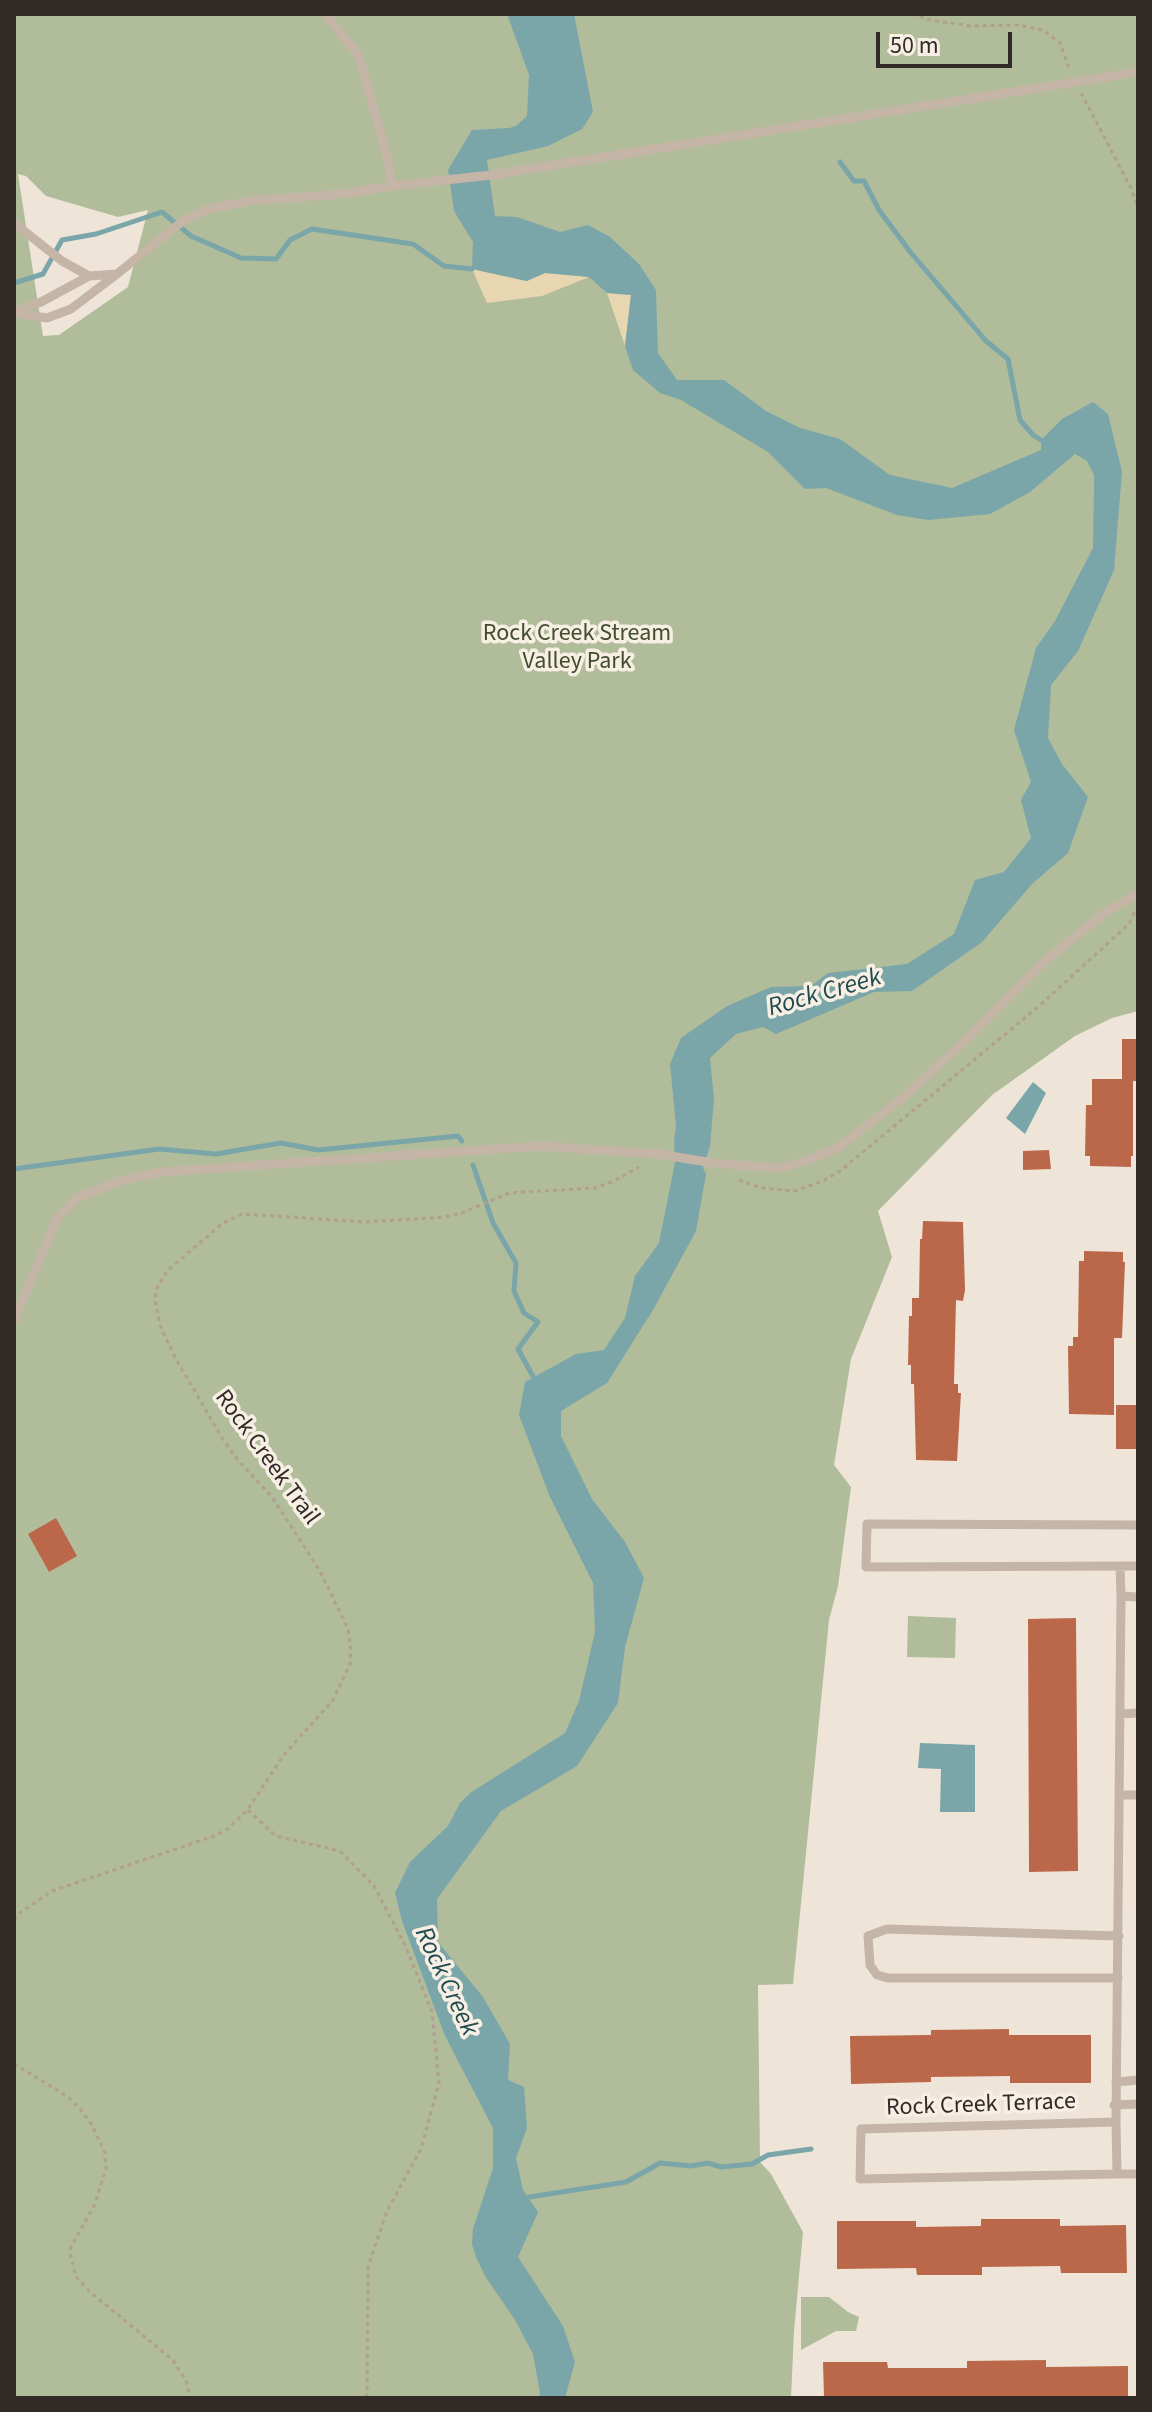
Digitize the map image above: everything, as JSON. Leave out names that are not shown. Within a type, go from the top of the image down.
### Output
[{"type":"lane","points":[[325,14],[359,56],[387,156],[392,186]]},
{"type":"lane","points":[[14,312],[47,318],[71,309],[184,220],[208,209],[256,200],[343,194],[491,175],[1138,72]]},
{"type":"lane","points":[[14,223],[62,261],[89,276]]},
{"type":"lane","points":[[14,312],[41,302],[89,276],[117,274]]},
{"type":"lane","points":[[14,1321],[57,1218],[77,1198],[119,1181],[161,1172],[539,1146],[672,1155],[710,1162],[780,1168],[809,1160],[839,1147],[904,1097],[1045,961],[1103,914],[1138,893]]},
{"type":"lane","points":[[1138,1525],[867,1524],[866,1567],[1138,1566]]},
{"type":"lane","points":[[1117,2174],[1114,2105],[1119,1936],[1120,1566]]},
{"type":"lane","points":[[1121,1596],[1138,1597]]},
{"type":"lane","points":[[1120,1714],[1138,1713]]},
{"type":"lane","points":[[1120,1795],[1138,1795]]},
{"type":"lane","points":[[1118,1978],[888,1978],[877,1975],[870,1965],[868,1936],[887,1929],[1119,1936]]},
{"type":"lane","points":[[1116,2082],[1138,2080]]},
{"type":"lane","points":[[1114,2105],[1138,2104]]},
{"type":"lane","name":"Rock Creek Terrace","points":[[1116,2122],[861,2129],[860,2179],[1138,2174]]},
{"type":"path","name":"Rock Creek Trail","points":[[14,1920],[36,1900],[52,1891],[228,1829],[248,1809],[283,1756],[333,1700],[350,1664],[348,1629],[327,1584],[293,1526],[222,1438],[176,1359],[156,1313],[157,1288],[168,1270],[223,1223],[242,1214],[366,1222],[444,1217],[462,1213],[509,1193],[594,1188],[627,1175],[658,1154]]},
{"type":"path","points":[[248,1809],[276,1836],[340,1851],[374,1886],[405,1945],[432,2012],[439,2083],[421,2149],[387,2211],[368,2267],[367,2398]]},
{"type":"path","points":[[14,2064],[67,2096],[92,2125],[105,2153],[106,2168],[95,2204],[71,2247],[76,2277],[90,2292],[164,2350],[186,2381],[190,2398]]},
{"type":"green space","name":"Rock Creek Stream Valley Park","points":[[14,14],[1138,14],[1138,1011],[1112,1018],[1075,1036],[992,1095],[878,1211],[892,1257],[851,1359],[834,1465],[851,1487],[838,1586],[829,1620],[793,1984],[758,1985],[760,2162],[771,2174],[803,2232],[791,2398],[14,2398]],"holes":[[[18,174],[26,176],[46,196],[118,217],[148,210],[128,287],[59,335],[43,336]]]},
{"type":"green space","points":[[908,1616],[956,1618],[955,1658],[907,1657]]},
{"type":"green space","points":[[801,2297],[829,2297],[859,2317],[856,2331],[836,2331],[801,2350]]},
{"type":"sand","points":[[472,269],[526,281],[545,273],[589,277],[542,296],[487,303]]},
{"type":"sand","points":[[607,293],[631,295],[625,346]]},
{"type":"water","name":"Rock Creek","points":[[507,14],[574,14],[593,112],[582,129],[548,146],[487,160],[495,216],[517,217],[560,232],[588,225],[610,237],[639,264],[656,290],[658,353],[677,380],[724,380],[766,411],[800,428],[840,439],[890,475],[952,488],[1041,450],[1041,440],[1062,419],[1093,402],[1108,414],[1122,472],[1114,570],[1078,651],[1051,685],[1048,738],[1062,764],[1088,797],[1068,853],[1032,884],[982,942],[912,991],[874,992],[776,1034],[763,1027],[736,1034],[710,1058],[714,1099],[696,1231],[653,1310],[607,1383],[561,1411],[561,1436],[592,1499],[625,1542],[644,1578],[625,1647],[618,1703],[577,1766],[501,1811],[437,1899],[438,1942],[483,1997],[510,2044],[508,2080],[524,2087],[527,2128],[516,2158],[523,2190],[538,2212],[518,2257],[563,2326],[575,2362],[565,2398],[538,2398],[540,2393],[533,2354],[476,2257],[472,2244],[473,2229],[493,2168],[493,2128],[445,2036],[402,1921],[395,1893],[410,1862],[448,1826],[460,1803],[470,1793],[565,1733],[579,1701],[595,1632],[593,1583],[550,1497],[519,1415],[525,1382],[576,1354],[604,1350],[625,1318],[635,1276],[659,1243],[675,1162],[676,1126],[670,1064],[681,1038],[727,1006],[771,987],[811,986],[828,973],[907,964],[954,934],[975,880],[1004,872],[1031,838],[1021,800],[1031,782],[1014,730],[1036,648],[1055,621],[1093,548],[1094,475],[1087,461],[1075,454],[1030,492],[990,514],[928,520],[897,515],[826,488],[805,489],[768,452],[681,400],[660,393],[633,370],[625,346],[631,295],[607,293],[589,277],[545,273],[527,281],[472,269],[473,242],[454,211],[448,170],[472,130],[509,128],[527,116],[529,75]]},
{"type":"water","points":[[1033,1082],[1046,1093],[1025,1134],[1006,1118]]},
{"type":"water","points":[[920,1743],[975,1745],[975,1812],[940,1812],[941,1769],[918,1768]]},
{"type":"building","points":[[1122,1039],[1138,1039],[1138,1081],[1133,1081],[1131,1167],[1090,1166],[1090,1156],[1085,1156],[1086,1105],[1092,1105],[1092,1079],[1122,1079]]},
{"type":"building","points":[[1049,1150],[1051,1169],[1023,1170],[1023,1151]]},
{"type":"building","points":[[923,1221],[963,1222],[965,1290],[963,1301],[956,1300],[954,1384],[958,1384],[958,1393],[961,1393],[957,1461],[916,1460],[914,1384],[911,1384],[911,1365],[908,1365],[909,1316],[912,1316],[912,1298],[919,1298]]},
{"type":"building","points":[[1084,1251],[1123,1252],[1125,1262],[1122,1338],[1114,1338],[1114,1415],[1069,1414],[1068,1346],[1073,1346],[1073,1337],[1078,1337],[1079,1261],[1084,1261]]},
{"type":"building","points":[[1116,1405],[1138,1405],[1138,1449],[1116,1449]]},
{"type":"building","points":[[56,1518],[77,1556],[49,1572],[28,1534]]},
{"type":"building","points":[[1076,1618],[1078,1871],[1029,1872],[1028,1619]]},
{"type":"building","points":[[1009,2029],[1009,2035],[1091,2035],[1091,2083],[1010,2083],[1010,2076],[931,2077],[931,2082],[851,2084],[850,2036],[931,2035],[931,2030]]},
{"type":"building","points":[[981,2219],[1060,2219],[1060,2226],[1126,2225],[1127,2273],[1061,2273],[1060,2266],[982,2267],[982,2275],[917,2275],[916,2268],[837,2269],[837,2221],[916,2221],[916,2227],[981,2226]]},
{"type":"building","points":[[1046,2360],[1046,2367],[1128,2366],[1128,2398],[824,2398],[823,2362],[887,2362],[888,2368],[967,2368],[967,2361]]},
{"type":"waterway","points":[[840,162],[854,181],[864,181],[879,210],[911,253],[986,341],[1008,359],[1020,420],[1041,440]]},
{"type":"waterway","points":[[14,283],[43,274],[62,240],[96,234],[162,212],[191,236],[241,258],[276,259],[290,240],[312,229],[413,244],[444,266],[472,269]]},
{"type":"waterway","points":[[14,1169],[159,1149],[216,1154],[281,1143],[318,1150],[458,1136],[462,1141]]},
{"type":"waterway","points":[[473,1165],[493,1223],[516,1263],[514,1291],[524,1313],[538,1322],[518,1349],[536,1382]]},
{"type":"waterway","points":[[523,2198],[626,2182],[660,2163],[691,2166],[708,2163],[721,2167],[752,2164],[768,2155],[811,2149]]}]
